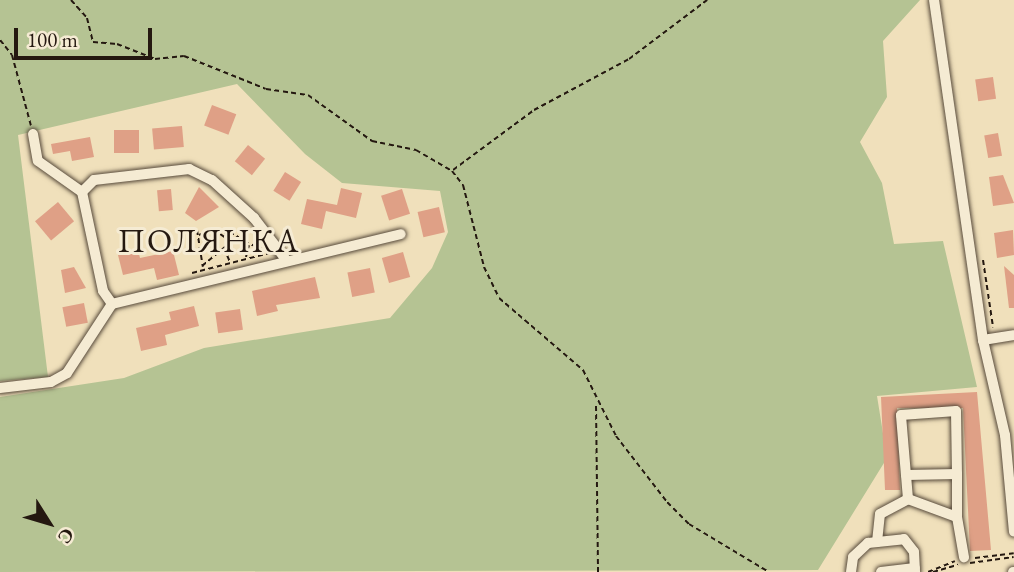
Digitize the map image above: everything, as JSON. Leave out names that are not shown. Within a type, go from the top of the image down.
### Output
[{"type":"street","points":[[934,0],[983,340],[1006,435],[1014,532]]},
{"type":"street","points":[[33,134],[38,160],[82,192],[103,291],[112,304]]},
{"type":"street","points":[[82,192],[94,180],[189,169],[212,180],[254,218],[287,261]]},
{"type":"street","points":[[0,388],[51,382],[80,359],[112,304],[401,234]]},
{"type":"street","points":[[983,340],[1014,335]]},
{"type":"street","points":[[908,499],[901,415],[956,411],[957,517],[964,557]]},
{"type":"street","points":[[906,475],[957,474]]},
{"type":"street","points":[[877,542],[880,514],[908,499],[957,517]]},
{"type":"street","points":[[851,572],[853,557],[877,542],[904,539],[915,570],[881,572]]},
{"type":"path","points":[[71,0],[87,18],[93,43],[117,44],[155,59],[184,56],[266,89],[308,94],[372,141],[416,150],[452,171],[463,185],[499,298],[583,370],[596,405],[667,502],[689,524],[769,572]]},
{"type":"path","points":[[452,171],[534,110],[629,59],[707,0]]},
{"type":"path","points":[[0,40],[12,55],[33,134]]},
{"type":"path","points":[[203,268],[229,240],[251,227]]},
{"type":"path","points":[[197,284],[192,272],[264,254],[271,248],[262,249],[213,229],[198,236]]},
{"type":"path","points":[[197,230],[203,268]]},
{"type":"path","points":[[224,233],[229,240]]},
{"type":"path","points":[[246,259],[249,244]]},
{"type":"path","points":[[223,247],[230,263]]},
{"type":"path","points":[[262,249],[264,254]]},
{"type":"path","points":[[596,405],[598,572]]},
{"type":"path","points":[[933,572],[1014,557]]},
{"type":"green space","points":[[0,0],[920,0],[883,41],[887,97],[860,142],[882,183],[894,244],[943,241],[977,387],[877,396],[887,458],[818,570],[0,572],[0,397],[124,378],[204,348],[390,318],[432,268],[448,232],[440,191],[342,183],[305,154],[237,84],[18,135],[48,377],[0,381]]},
{"type":"building","points":[[993,77],[996,99],[978,101],[975,80]]},
{"type":"building","points":[[212,105],[236,114],[228,135],[204,126]]},
{"type":"building","points":[[182,126],[184,147],[154,150],[152,129]]},
{"type":"building","points":[[114,130],[139,130],[139,153],[114,153]]},
{"type":"building","points":[[998,133],[1002,156],[988,158],[984,135]]},
{"type":"building","points":[[90,137],[94,157],[72,161],[70,151],[53,154],[51,144]]},
{"type":"building","points":[[248,145],[265,159],[252,175],[235,161]]},
{"type":"building","points":[[285,172],[301,182],[289,201],[273,191]]},
{"type":"building","points":[[1003,175],[1014,203],[993,206],[989,177]]},
{"type":"building","points":[[199,187],[219,207],[196,221],[185,213]]},
{"type":"building","points":[[341,188],[362,193],[356,218],[326,211],[322,229],[301,224],[307,199],[337,205]]},
{"type":"building","points":[[171,189],[173,210],[159,211],[157,190]]},
{"type":"building","points":[[402,189],[410,214],[389,221],[381,196]]},
{"type":"building","points":[[58,202],[74,221],[51,240],[35,221]]},
{"type":"building","points":[[439,207],[445,232],[423,237],[418,212]]},
{"type":"building","points":[[1013,230],[1014,255],[997,258],[994,233]]},
{"type":"building","points":[[138,250],[140,258],[173,251],[179,275],[157,280],[154,268],[123,275],[118,255]]},
{"type":"building","points":[[403,252],[410,277],[389,283],[382,258]]},
{"type":"building","points":[[1004,266],[1014,275],[1014,308],[1009,308]]},
{"type":"building","points":[[74,267],[86,288],[65,293],[61,270]]},
{"type":"building","points":[[370,268],[375,293],[352,297],[347,272]]},
{"type":"building","points":[[315,277],[320,298],[276,305],[278,311],[257,316],[252,291]]},
{"type":"building","points":[[84,303],[88,323],[66,327],[62,307]]},
{"type":"building","points":[[194,306],[199,326],[165,335],[167,345],[141,351],[136,328],[171,320],[169,312]]},
{"type":"building","points":[[240,309],[243,330],[218,333],[215,312]]},
{"type":"building","points":[[977,392],[991,550],[970,551],[963,408],[897,408],[900,490],[885,490],[881,397]]},
{"type":"district","name":"ПОЛЯНКА","points":[[209,241]]}]
